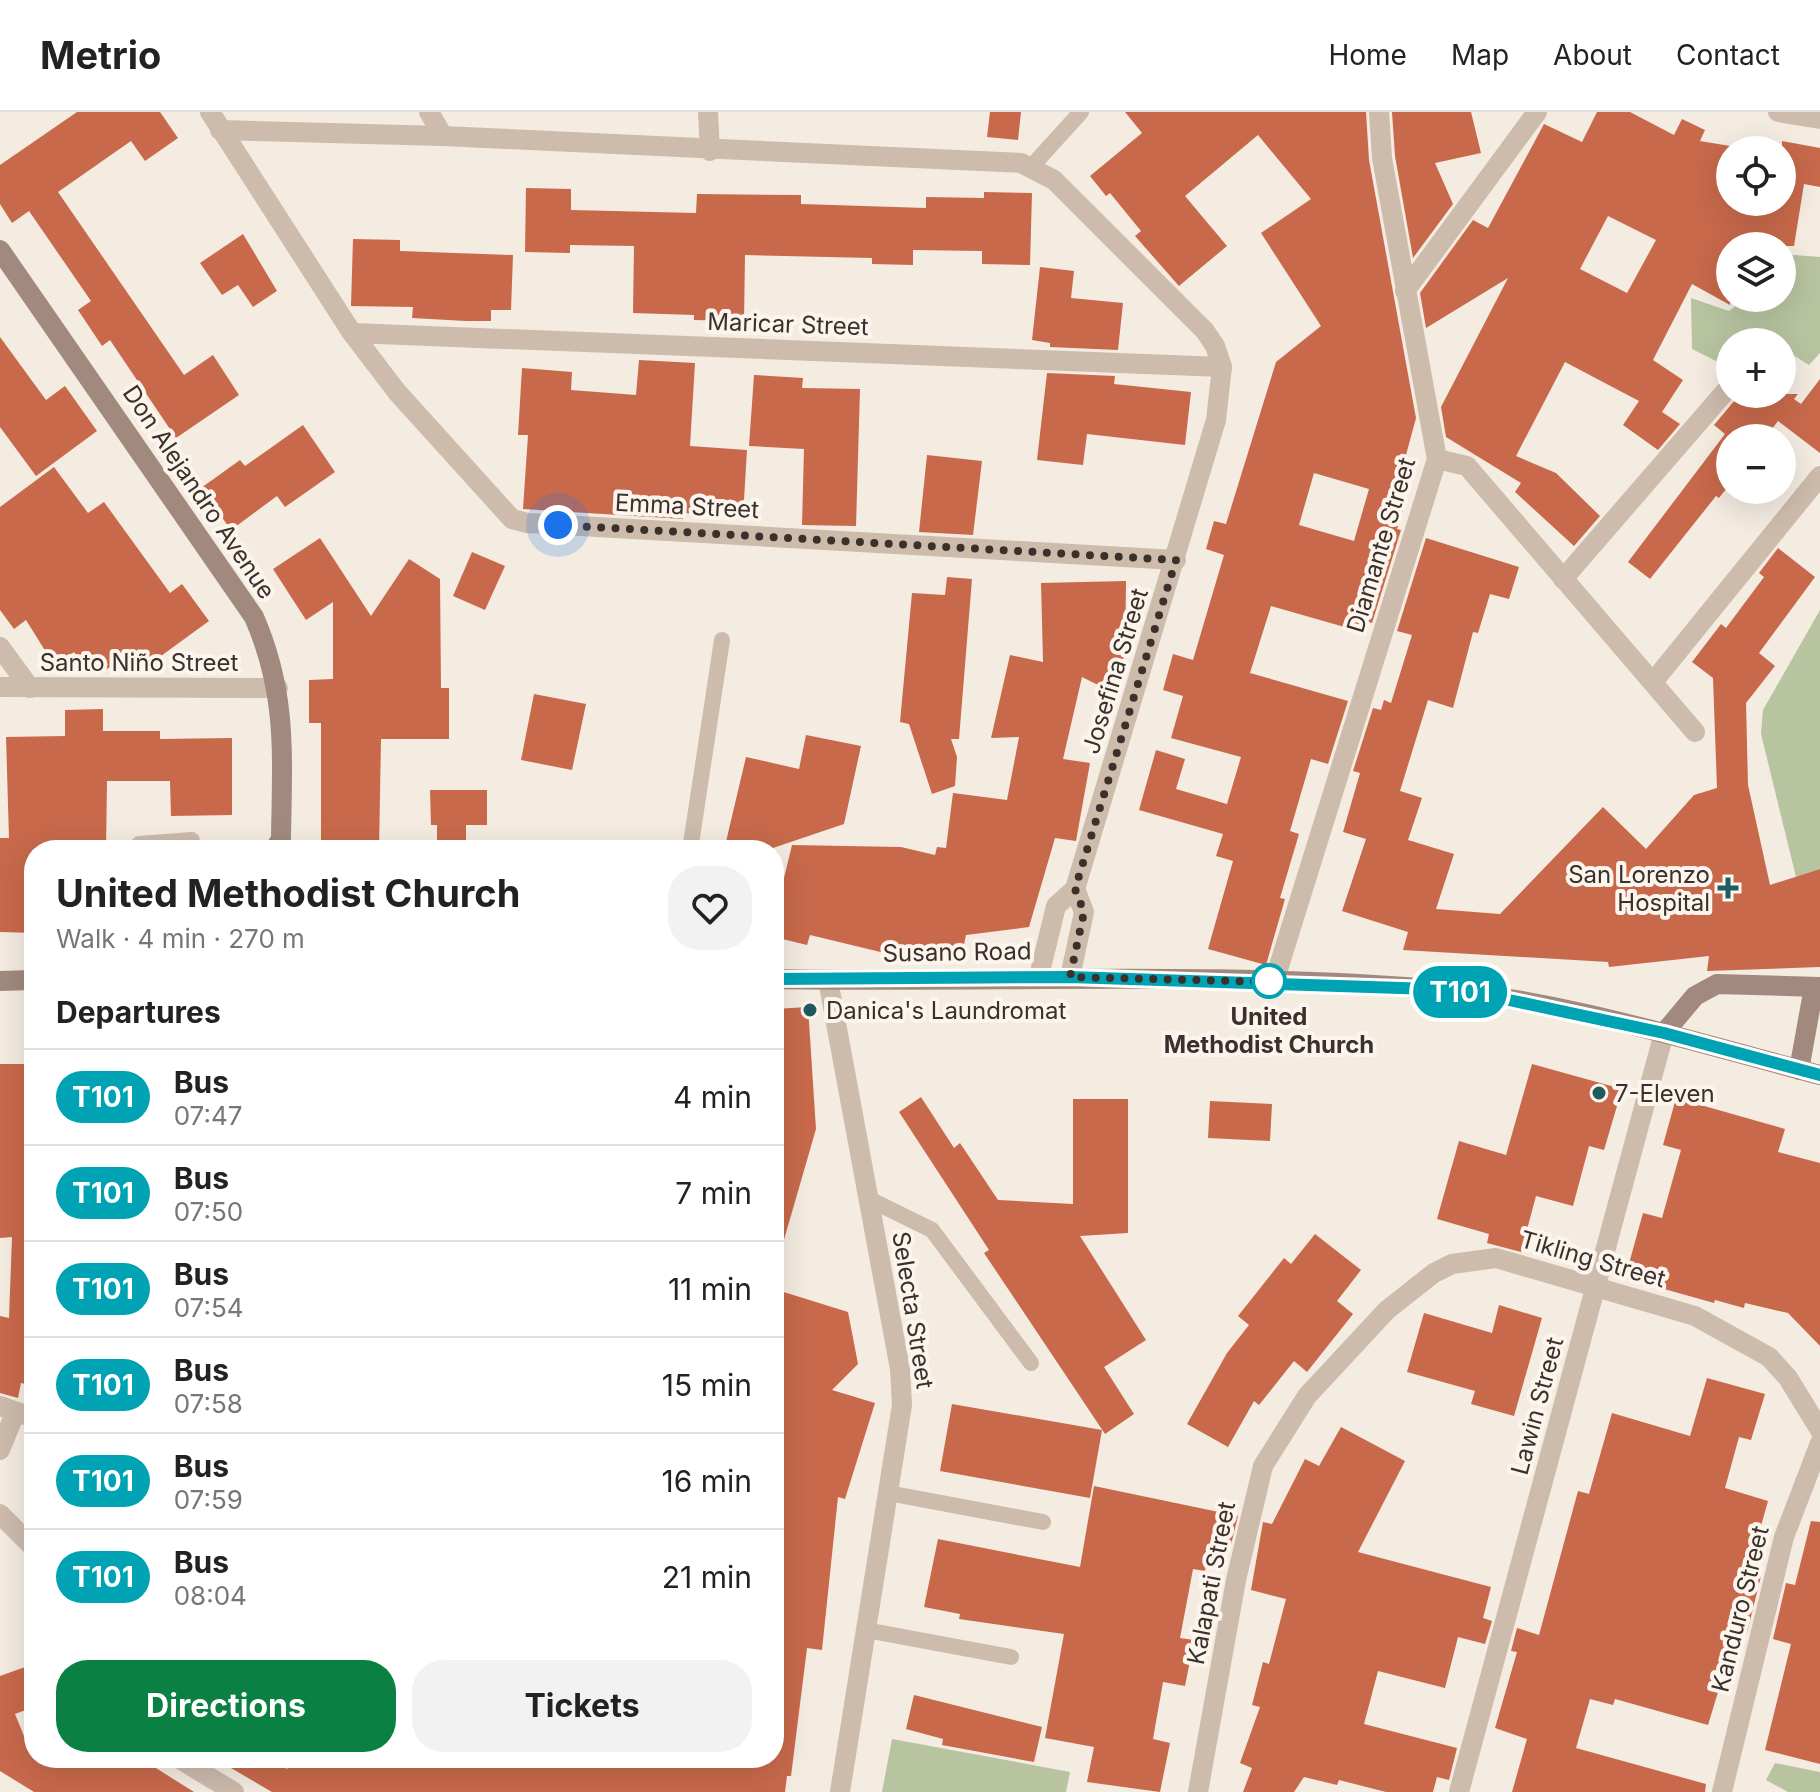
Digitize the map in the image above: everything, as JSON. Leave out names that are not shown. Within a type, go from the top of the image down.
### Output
[{"type":"main road","name":"Don Alejandro Avenue","points":[[0,250],[254,617],[269,653],[278,688],[282,726],[281,840]]},
{"type":"main road","name":"Susano Road","points":[[784,979],[1039,976],[1274,982],[1458,992],[1664,1033],[1820,1075]]},
{"type":"main road","points":[[0,981],[24,980]]},
{"type":"main road","points":[[1664,1033],[1695,996],[1717,984],[1817,987],[1799,1070]]},
{"type":"street","points":[[429,112],[443,136]]},
{"type":"street","points":[[708,112],[710,151]]},
{"type":"street","name":"Diamante Street","points":[[1274,982],[1437,459],[1382,158],[1379,112]]},
{"type":"street","points":[[1405,291],[1537,112]]},
{"type":"street","points":[[1778,112],[1820,119]]},
{"type":"street","points":[[215,121],[710,151],[1008,162],[1032,166],[1054,180],[1187,313],[1215,346],[1222,367]]},
{"type":"street","name":"Emma Street","points":[[215,121],[352,333],[397,392],[501,510],[527,523],[1176,560]]},
{"type":"street","name":"Maricar Street","points":[[352,333],[1222,367]]},
{"type":"street","name":"Josefina Street","points":[[1039,976],[1056,906],[1075,889],[1176,560],[1216,420],[1222,367]]},
{"type":"street","points":[[1563,579],[1716,402]]},
{"type":"street","points":[[1437,459],[1467,466],[1695,732]]},
{"type":"street","points":[[1653,682],[1820,476]]},
{"type":"street","points":[[0,647],[30,688]]},
{"type":"street","name":"Santo Niño Street","points":[[0,687],[278,688]]},
{"type":"street","name":"Josefina Street","points":[[1070,977],[1084,912],[1075,889]]},
{"type":"street","name":"Selecta Street","points":[[828,980],[900,1369],[902,1405],[840,1792]]},
{"type":"street","name":"Lawin Street","points":[[1459,1792],[1664,1033]]},
{"type":"street","name":"Tikling Street","points":[[1307,1396],[1387,1310],[1434,1273],[1452,1264],[1496,1258],[1695,1316],[1745,1341],[1769,1357],[1788,1378],[1820,1430]]},
{"type":"street","name":"Kalapati Street","points":[[1198,1792],[1256,1488],[1272,1446],[1307,1396]]},
{"type":"street","points":[[0,1450],[16,1412]]},
{"type":"street","name":"Kanduro Street","points":[[1722,1792],[1784,1537],[1820,1443]]},
{"type":"street","points":[[0,1514],[24,1538]]},
{"type":"street","points":[[194,1768],[234,1792]]},
{"type":"lane","points":[[1032,166],[1081,112]]},
{"type":"lane","points":[[692,840],[722,640]]},
{"type":"lane","points":[[869,1199],[932,1230],[1031,1363]]},
{"type":"lane","points":[[888,1493],[1043,1522]]},
{"type":"lane","points":[[866,1630],[1011,1657]]},
{"type":"green space","points":[[1796,255],[1820,257],[1820,353],[1809,365],[1796,357],[1796,328],[1716,328],[1716,361],[1692,349],[1691,298],[1716,307],[1716,312],[1796,312]]},
{"type":"green space","points":[[1820,610],[1820,869],[1796,877],[1761,734],[1763,710]]},
{"type":"green space","points":[[892,1739],[1070,1772],[1066,1792],[882,1792]]},
{"type":"green space","points":[[1775,1763],[1820,1772],[1820,1792],[1788,1792],[1766,1780]]},
{"type":"building","points":[[77,112],[160,112],[178,138],[145,161],[131,141],[58,192],[184,375],[213,355],[239,395],[176,438],[110,340],[102,346],[78,310],[91,301],[29,211],[12,223],[0,204],[0,165]]},
{"type":"building","points":[[990,112],[1021,112],[1018,140],[987,137]]},
{"type":"building","points":[[1125,112],[1366,112],[1369,160],[1416,418],[1393,503],[1404,506],[1397,529],[1401,530],[1372,623],[1366,621],[1362,632],[1271,606],[1250,673],[1348,701],[1328,764],[1311,759],[1290,831],[1299,834],[1280,898],[1285,899],[1266,965],[1208,949],[1233,861],[1216,856],[1223,834],[1139,810],[1156,750],[1185,759],[1176,789],[1227,804],[1241,757],[1171,738],[1183,696],[1163,690],[1173,654],[1193,660],[1224,555],[1206,549],[1214,521],[1226,524],[1276,362],[1321,326],[1261,233],[1311,199],[1258,135],[1185,196],[1227,246],[1179,286],[1135,236],[1141,231],[1110,193],[1106,196],[1090,176],[1142,133]],"holes":[[[1314,473],[1369,489],[1354,541],[1299,525]]]},
{"type":"building","points":[[1392,112],[1471,112],[1481,153],[1435,163],[1453,204],[1413,258],[1395,156]]},
{"type":"building","points":[[1597,112],[1630,112],[1674,135],[1682,119],[1705,130],[1700,141],[1716,144],[1716,216],[1796,216],[1796,144],[1820,148],[1820,187],[1804,184],[1796,234],[1716,232],[1716,297],[1692,284],[1653,360],[1683,380],[1662,412],[1680,424],[1658,450],[1623,425],[1639,401],[1565,362],[1516,456],[1556,473],[1600,516],[1574,546],[1515,492],[1521,483],[1446,437],[1441,407],[1508,278],[1426,328],[1420,293],[1473,220],[1488,228],[1544,124],[1582,142]],"holes":[[[1608,216],[1656,240],[1627,293],[1580,269]]]},
{"type":"building","points":[[526,188],[571,189],[571,210],[696,213],[697,194],[801,195],[801,204],[926,208],[926,197],[984,198],[984,192],[1032,193],[1030,265],[982,264],[982,251],[913,250],[913,265],[872,264],[872,258],[745,255],[744,321],[694,320],[694,315],[633,313],[634,246],[570,245],[570,253],[525,252]]},
{"type":"building","points":[[243,234],[277,291],[253,307],[238,285],[222,295],[200,263]]},
{"type":"building","points":[[353,239],[400,240],[400,251],[513,255],[511,310],[491,310],[491,321],[466,321],[412,318],[413,307],[351,306]]},
{"type":"building","points":[[1040,267],[1074,271],[1071,298],[1123,303],[1118,350],[1050,347],[1050,343],[1032,340]]},
{"type":"building","points":[[0,337],[46,400],[65,386],[97,431],[36,476],[0,427]]},
{"type":"building","points":[[639,360],[695,363],[690,446],[747,450],[743,517],[684,513],[683,519],[523,509],[528,435],[518,435],[522,368],[572,372],[571,390],[636,395]]},
{"type":"building","points":[[1047,373],[1115,376],[1114,384],[1191,392],[1185,445],[1087,434],[1083,465],[1037,460]]},
{"type":"building","points":[[754,375],[803,378],[802,388],[860,389],[856,526],[802,525],[804,449],[749,446]]},
{"type":"building","points":[[1820,379],[1820,453],[1796,435],[1796,424],[1778,421],[1776,424],[1714,425],[1728,408],[1796,408],[1796,400],[1801,404]]},
{"type":"building","points":[[303,425],[335,472],[285,507],[277,496],[231,530],[201,488],[240,460],[245,466]]},
{"type":"building","points":[[1716,446],[1716,496],[1650,579],[1628,562]]},
{"type":"building","points":[[927,455],[982,461],[973,535],[919,532]]},
{"type":"building","points":[[54,467],[88,513],[104,502],[170,593],[182,584],[209,621],[150,664],[139,649],[99,674],[88,674],[74,652],[54,665],[26,620],[14,629],[0,610],[0,507]]},
{"type":"building","points":[[320,538],[371,616],[409,559],[440,579],[441,688],[449,688],[449,739],[381,739],[379,840],[321,840],[321,723],[309,723],[309,680],[333,679],[333,602],[306,620],[273,569]]},
{"type":"building","points":[[1426,538],[1519,567],[1509,599],[1490,594],[1478,633],[1473,632],[1453,708],[1428,700],[1400,791],[1422,798],[1408,840],[1454,854],[1436,909],[1500,914],[1603,807],[1646,849],[1694,795],[1717,788],[1713,678],[1692,662],[1721,624],[1726,628],[1764,577],[1759,573],[1778,548],[1815,577],[1759,653],[1775,666],[1746,703],[1748,785],[1770,885],[1820,869],[1820,967],[1707,971],[1709,956],[1609,967],[1608,962],[1403,950],[1408,932],[1342,911],[1366,839],[1343,832],[1360,773],[1353,771],[1373,708],[1381,710],[1384,700],[1391,703],[1412,635],[1397,631]]},
{"type":"building","points":[[472,552],[505,566],[485,610],[453,596]]},
{"type":"building","points":[[947,577],[972,579],[959,739],[951,739],[957,757],[955,786],[932,794],[909,724],[900,722],[912,593],[945,595]]},
{"type":"building","points":[[1126,581],[1125,655],[1108,690],[1082,677],[1063,759],[1090,763],[1076,841],[1055,838],[1029,927],[966,935],[962,955],[922,962],[810,935],[807,945],[784,939],[784,878],[792,845],[901,847],[935,855],[937,847],[946,848],[953,793],[1007,800],[1019,737],[991,738],[1010,655],[1043,662],[1041,583]]},
{"type":"building","points":[[534,694],[586,704],[572,770],[521,760]]},
{"type":"building","points":[[103,709],[103,731],[160,731],[160,739],[232,738],[232,815],[171,816],[170,781],[107,781],[106,840],[24,840],[24,933],[0,932],[0,838],[9,838],[6,737],[65,736],[65,710]]},
{"type":"building","points":[[806,735],[861,746],[844,824],[784,844],[784,840],[726,840],[746,757],[799,769]]},
{"type":"building","points":[[430,790],[487,790],[487,825],[466,825],[466,840],[437,840],[437,825],[431,825]]},
{"type":"building","points":[[808,1007],[816,1129],[784,1240],[784,1008]]},
{"type":"building","points":[[0,1064],[24,1064],[24,1384],[21,1383],[18,1398],[0,1393],[0,1316],[9,1318],[12,1237],[0,1238]]},
{"type":"building","points":[[1532,1064],[1622,1089],[1604,1150],[1589,1146],[1573,1206],[1536,1196],[1521,1252],[1487,1243],[1489,1234],[1437,1219],[1459,1141],[1506,1155]]},
{"type":"building","points":[[921,1097],[954,1148],[960,1143],[998,1200],[1073,1204],[1073,1099],[1128,1099],[1128,1233],[1080,1236],[1146,1340],[1104,1367],[1134,1414],[1105,1434],[984,1253],[989,1250],[899,1112]]},
{"type":"building","points":[[1676,1098],[1785,1129],[1778,1152],[1820,1163],[1820,1346],[1788,1313],[1745,1303],[1744,1308],[1715,1300],[1714,1303],[1625,1278],[1643,1213],[1662,1218],[1681,1150],[1663,1145]]},
{"type":"building","points":[[1210,1101],[1272,1104],[1270,1141],[1208,1138]]},
{"type":"building","points":[[1315,1234],[1361,1270],[1337,1301],[1353,1314],[1307,1372],[1294,1361],[1259,1405],[1254,1401],[1228,1447],[1187,1424],[1227,1353],[1249,1325],[1238,1316],[1284,1258],[1291,1264]]},
{"type":"building","points":[[784,1292],[848,1312],[858,1364],[832,1390],[875,1403],[845,1499],[838,1497],[822,1650],[807,1648],[791,1776],[787,1776],[785,1792],[272,1792],[231,1768],[784,1768]]},
{"type":"building","points":[[1499,1305],[1542,1318],[1514,1416],[1471,1404],[1475,1391],[1407,1372],[1424,1313],[1492,1333]]},
{"type":"building","points":[[1707,1378],[1765,1394],[1751,1440],[1739,1437],[1725,1488],[1768,1501],[1748,1572],[1761,1576],[1747,1633],[1737,1630],[1708,1725],[1615,1699],[1613,1705],[1590,1699],[1576,1748],[1706,1784],[1705,1792],[1512,1792],[1527,1739],[1495,1728],[1517,1652],[1511,1651],[1517,1628],[1539,1635],[1578,1491],[1589,1494],[1612,1413],[1690,1436]]},
{"type":"building","points":[[952,1404],[1102,1430],[1090,1498],[940,1471]]},
{"type":"building","points":[[1341,1427],[1405,1461],[1358,1552],[1491,1587],[1483,1618],[1492,1621],[1485,1644],[1458,1637],[1445,1688],[1378,1671],[1364,1724],[1457,1748],[1449,1780],[1437,1777],[1433,1792],[1386,1792],[1339,1780],[1337,1785],[1304,1777],[1294,1792],[1243,1792],[1252,1768],[1240,1763],[1260,1707],[1252,1705],[1263,1662],[1269,1664],[1286,1599],[1251,1590],[1263,1522],[1272,1524],[1305,1459],[1319,1466]]},
{"type":"building","points":[[1094,1486],[1238,1516],[1229,1553],[1209,1549],[1205,1571],[1193,1569],[1180,1638],[1194,1640],[1185,1686],[1163,1682],[1153,1739],[1170,1743],[1160,1792],[1087,1782],[1094,1747],[1045,1738],[1064,1634],[959,1619],[960,1614],[924,1607],[938,1539],[1080,1567]]},
{"type":"building","points":[[1811,1521],[1820,1522],[1820,1764],[1765,1750],[1791,1644],[1773,1639],[1786,1583],[1795,1585]]},
{"type":"building","points":[[24,1667],[24,1711],[15,1714],[24,1736],[24,1768],[156,1768],[194,1792],[34,1792],[0,1771],[0,1676]]},
{"type":"building","points":[[914,1695],[1042,1727],[1034,1762],[942,1745],[943,1739],[906,1729]]},
{"type":"bus line","name":"T101","points":[[784,979],[1039,976],[1431,989],[1509,1000],[1664,1033],[1820,1075]]},
{"type":"place","name":"San Lorenzo Hospital","points":[[1728,888]]},
{"type":"place","name":"United Methodist Church","points":[[1269,981]]},
{"type":"place","name":"Danica's Laundromat","points":[[810,1010]]},
{"type":"place","name":"7-Eleven","points":[[1599,1093]]},
{"type":"route","points":[[558,525],[1176,560],[1075,889],[1084,912],[1070,977],[1274,982],[1269,981]]}]
